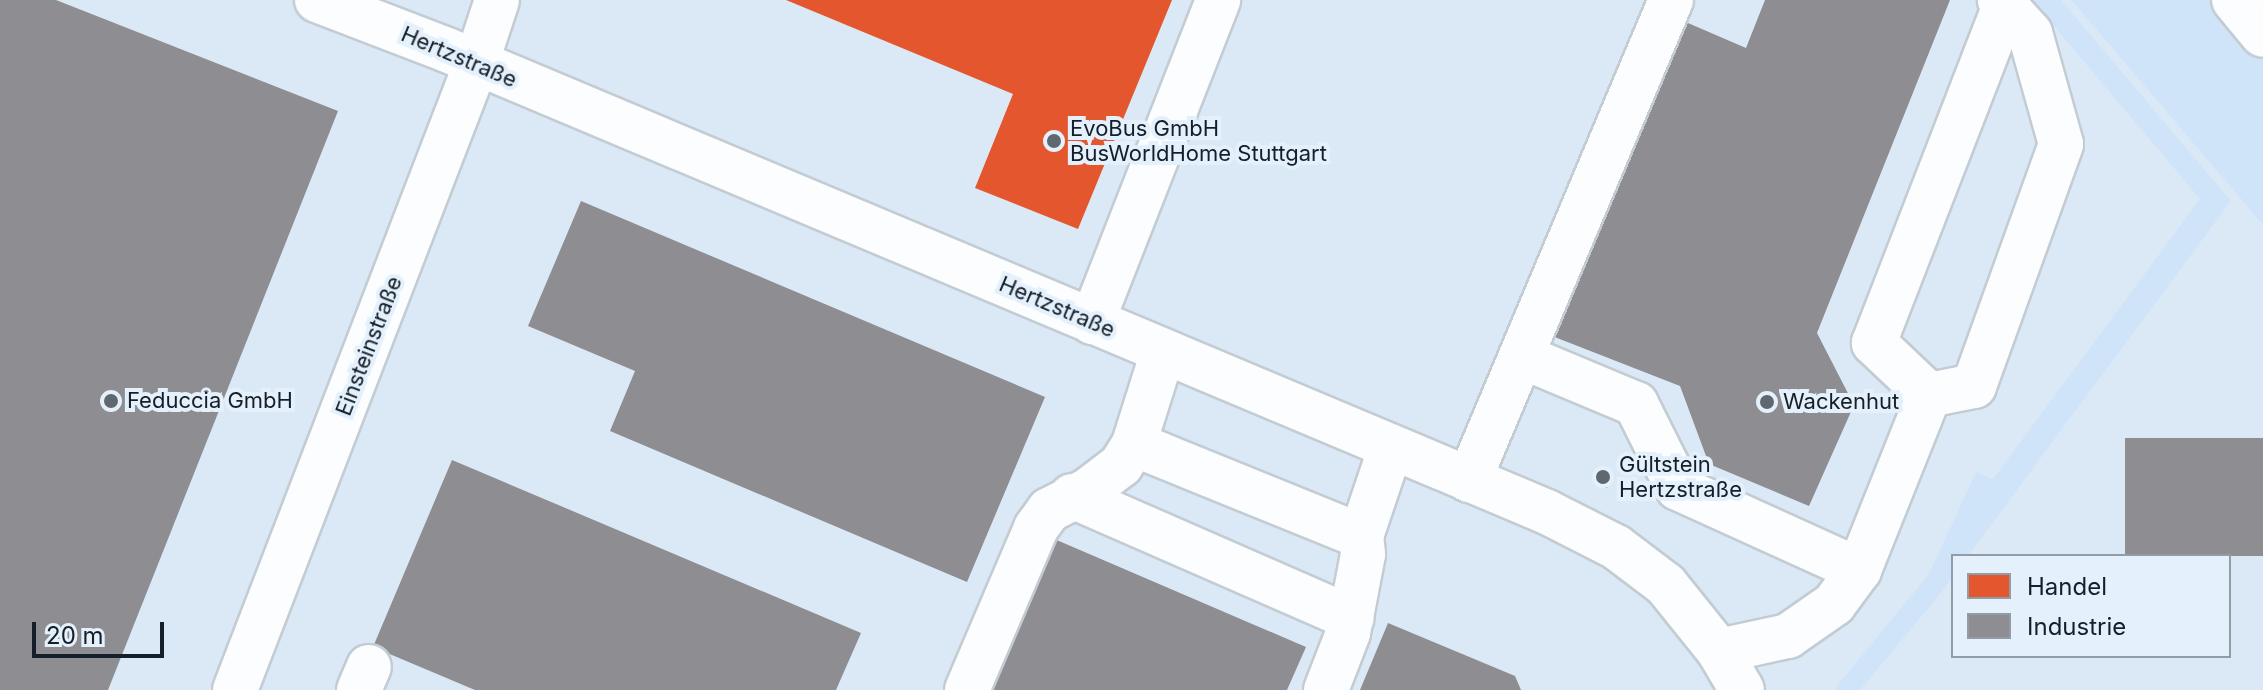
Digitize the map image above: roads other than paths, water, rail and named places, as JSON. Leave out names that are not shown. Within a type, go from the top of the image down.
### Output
[{"type":"street","name":"Hertzstraße","points":[[317,0],[1547,512],[1616,547],[1666,585],[1719,651],[1742,690]]},
{"type":"street","name":"Einsteinstraße","points":[[235,690],[476,64],[497,0]]},
{"type":"street","points":[[1092,322],[1218,0]]},
{"type":"street","points":[[1469,480],[1671,0]]},
{"type":"street","points":[[2234,0],[2263,35]]},
{"type":"street","points":[[2003,2],[2030,33],[2061,144],[1974,386],[1929,395],[1874,343],[2003,2]]},
{"type":"street","points":[[950,679],[1049,510],[1087,491],[1121,465],[1134,444],[1163,352]]},
{"type":"street","points":[[1521,356],[1636,404],[1678,488],[1859,570]]},
{"type":"street","points":[[1719,651],[1788,636],[1834,604],[1859,570],[1929,395]]},
{"type":"street","points":[[1134,444],[1361,536]]},
{"type":"street","points":[[1326,690],[1351,618],[1363,554],[1361,536],[1391,447]]},
{"type":"street","points":[[1072,496],[1351,618]]},
{"type":"place","name":"EvoBus GmbH BusWorldHome Stuttgart","points":[[1054,141]]},
{"type":"place","name":"Feduccia GmbH","points":[[111,401]]},
{"type":"place","name":"Wackenhut","points":[[1767,402]]},
{"type":"place","name":"Gültstein Hertzstraße","points":[[1603,477]]}]
